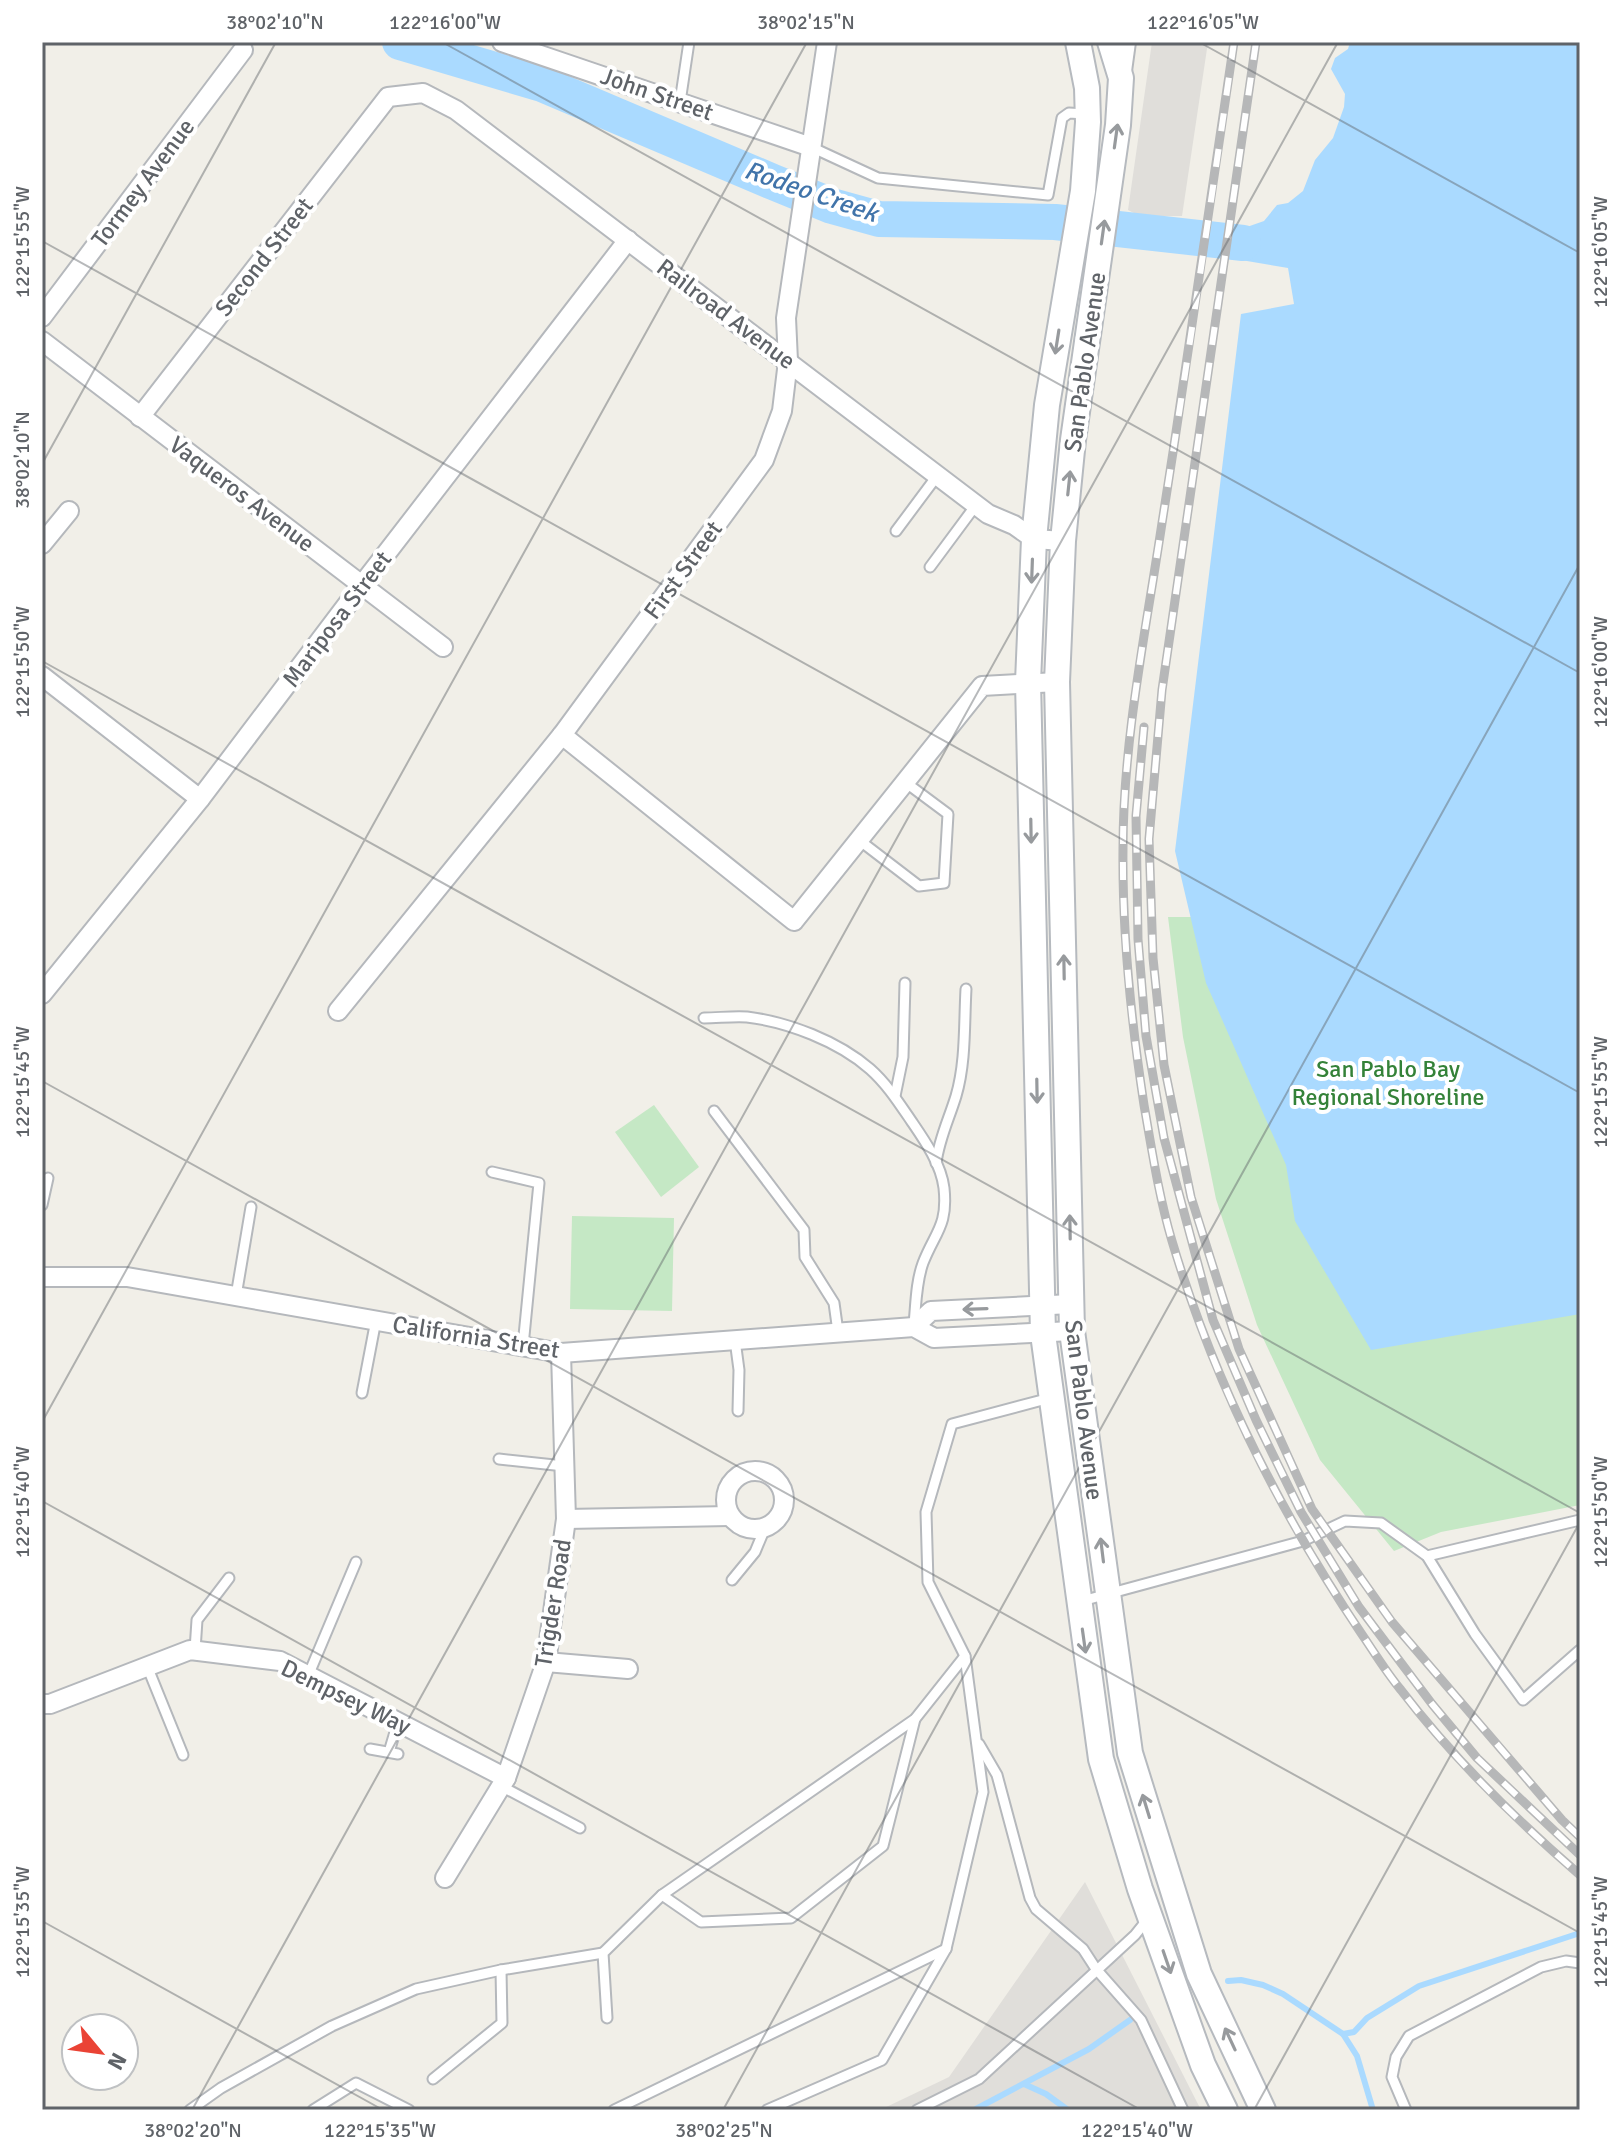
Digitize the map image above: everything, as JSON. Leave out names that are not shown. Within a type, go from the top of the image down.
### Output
[{"type":"main road","name":"San Pablo Avenue","points":[[1078,42],[1087,88],[1088,114],[1083,191],[1047,405],[1034,539],[1028,682],[1043,1334],[1101,1759],[1140,1889],[1203,2065],[1225,2110]]},
{"type":"main road","points":[[1110,42],[1121,78]]},
{"type":"main road","name":"San Pablo Avenue","points":[[1121,78],[1118,125],[1077,411],[1063,541],[1057,682],[1072,1331],[1130,1753],[1199,1974],[1263,2110]]},
{"type":"street","name":"John Street","points":[[502,42],[811,147]]},
{"type":"street","name":"First Street","points":[[338,1011],[562,735],[764,460],[782,411],[788,361],[786,318],[827,42]]},
{"type":"street","name":"San Pablo Avenue","points":[[1121,78],[1126,42]]},
{"type":"street","name":"Tormey Avenue","points":[[42,317],[243,50]]},
{"type":"street","name":"Railroad Avenue","points":[[388,97],[423,93],[456,110],[976,505],[1034,539],[1063,541]]},
{"type":"street","name":"Second Street","points":[[140,417],[388,97]]},
{"type":"street","name":"Mariposa Street","points":[[42,994],[200,799],[628,240]]},
{"type":"street","name":"Vaqueros Avenue","points":[[42,341],[443,647]]},
{"type":"street","points":[[42,544],[69,511]]},
{"type":"street","points":[[42,676],[200,799]]},
{"type":"street","points":[[562,735],[794,921],[982,686],[1057,682]]},
{"type":"street","name":"California Street","points":[[42,1277],[127,1277],[561,1353],[914,1327],[934,1338],[1072,1331]]},
{"type":"street","name":"California Street","points":[[914,1327],[931,1311],[1071,1304]]},
{"type":"street","name":"Trigder Road","points":[[445,1878],[503,1782],[546,1662],[566,1519],[561,1353]]},
{"type":"street","points":[[566,1519],[730,1516],[746,1528],[765,1528],[780,1515],[784,1505],[781,1486],[767,1474],[749,1472],[733,1481],[726,1498],[730,1516]]},
{"type":"street","name":"Dempsey Way","points":[[42,1704],[50,1704],[190,1650],[280,1661],[398,1722],[503,1782]]},
{"type":"street","points":[[546,1662],[628,1669]]},
{"type":"lane","points":[[680,102],[689,42]]},
{"type":"lane","points":[[811,147],[878,178],[1048,195],[1062,118],[1069,113],[1088,114]]},
{"type":"lane","points":[[896,531],[937,476]]},
{"type":"lane","points":[[930,567],[976,505]]},
{"type":"lane","points":[[859,840],[919,886],[944,883],[948,814],[905,782]]},
{"type":"lane","points":[[895,1096],[903,1057],[905,983]]},
{"type":"lane","points":[[936,1163],[961,1073],[966,989]]},
{"type":"lane","points":[[704,1018],[744,1017],[770,1021],[824,1040],[871,1070],[895,1096],[936,1163],[944,1185],[944,1216],[939,1234],[924,1263],[914,1327]]},
{"type":"lane","points":[[714,1111],[804,1230],[805,1257],[834,1303],[838,1332]]},
{"type":"lane","points":[[492,1172],[539,1183],[523,1346]]},
{"type":"lane","points":[[42,1205],[48,1178]]},
{"type":"lane","points":[[236,1296],[251,1207]]},
{"type":"lane","points":[[362,1393],[376,1320]]},
{"type":"lane","points":[[735,1340],[739,1370],[738,1411]]},
{"type":"lane","points":[[767,2110],[882,2060],[946,1949],[983,1792],[965,1656],[928,1582],[926,1512],[952,1424],[1053,1397]]},
{"type":"lane","points":[[499,1459],[564,1466]]},
{"type":"lane","points":[[1427,1556],[1580,1520]]},
{"type":"lane","points":[[1079,1602],[1303,1541],[1345,1521],[1381,1523],[1427,1556],[1475,1634],[1523,1700],[1580,1650]]},
{"type":"lane","points":[[732,1580],[755,1552],[765,1528]]},
{"type":"lane","points":[[308,1676],[356,1562]]},
{"type":"lane","points":[[195,1650],[197,1620],[229,1578]]},
{"type":"lane","points":[[190,2110],[221,2088],[332,2026],[416,1989],[501,1970],[603,1953],[662,1895],[915,1719],[965,1656]]},
{"type":"lane","points":[[147,1666],[183,1755]]},
{"type":"lane","points":[[662,1895],[701,1922],[791,1918],[883,1846],[915,1719]]},
{"type":"lane","points":[[370,1749],[393,1753],[398,1722]]},
{"type":"lane","points":[[976,1739],[997,1775],[1030,1898],[1036,1909],[1083,1949],[1096,1969],[1141,2020],[1183,2110]]},
{"type":"lane","points":[[503,1782],[580,1828]]},
{"type":"lane","points":[[917,2110],[979,2079],[1135,1935],[1151,1915]]},
{"type":"lane","points":[[614,2110],[946,1949]]},
{"type":"lane","points":[[603,1953],[607,2018]]},
{"type":"lane","points":[[1406,2110],[1392,2077],[1396,2057],[1409,2036],[1541,1967],[1566,1961],[1580,1963]]},
{"type":"lane","points":[[433,2079],[502,2023],[501,1970]]},
{"type":"lane","points":[[313,2110],[356,2083],[409,2110]]},
{"type":"shaded area","points":[[1152,42],[1208,42],[1182,216],[1140,216],[1128,210]]},
{"type":"shaded area","points":[[1085,1882],[1201,2110],[880,2110],[949,2077]]},
{"type":"green space","name":"San Pablo Bay Regional Shoreline","points":[[1580,859],[1580,1505],[1441,1532],[1394,1551],[1320,1460],[1257,1325],[1216,1199],[1183,1037],[1168,917],[1190,917]]},
{"type":"green space","points":[[654,1105],[699,1167],[661,1197],[615,1132]]},
{"type":"green space","points":[[572,1216],[674,1218],[672,1311],[570,1309]]},
{"type":"water","points":[[1350,42],[1580,42],[1580,1314],[1371,1350],[1295,1221],[1286,1165],[1206,983],[1175,851],[1241,314],[1294,304],[1288,268],[1241,260],[1244,228],[1264,221],[1277,205],[1288,203],[1303,191],[1315,160],[1333,138],[1344,107],[1345,94],[1331,69],[1335,58],[1348,49]]},
{"type":"waterway","name":"Rodeo Creek","points":[[400,42],[542,84],[832,206],[879,219],[1055,222],[1243,243]]},
{"type":"waterway","points":[[1343,2034],[1354,2032],[1367,2018],[1419,1986],[1580,1933]]},
{"type":"waterway","points":[[1228,1981],[1241,1980],[1263,1985],[1283,1994],[1343,2034],[1357,2056],[1373,2110]]},
{"type":"waterway","points":[[974,2110],[1089,2049],[1130,2020]]},
{"type":"waterway","points":[[1024,2084],[1046,2094],[1068,2110]]},
{"type":"railway","points":[[1234,42],[1136,685],[1124,807],[1123,881],[1128,977],[1139,1073],[1156,1174],[1167,1224],[1189,1293],[1229,1395],[1276,1493],[1331,1587],[1390,1676],[1442,1740],[1509,1810],[1580,1875]]},
{"type":"railway","points":[[1256,42],[1162,690],[1149,839],[1153,958],[1164,1065],[1191,1197],[1239,1349],[1312,1509],[1392,1622],[1580,1837]]},
{"type":"railway","points":[[1144,727],[1136,816],[1138,939],[1146,1036],[1164,1138],[1213,1320],[1256,1420],[1301,1512],[1359,1607],[1477,1758],[1580,1855]]}]
